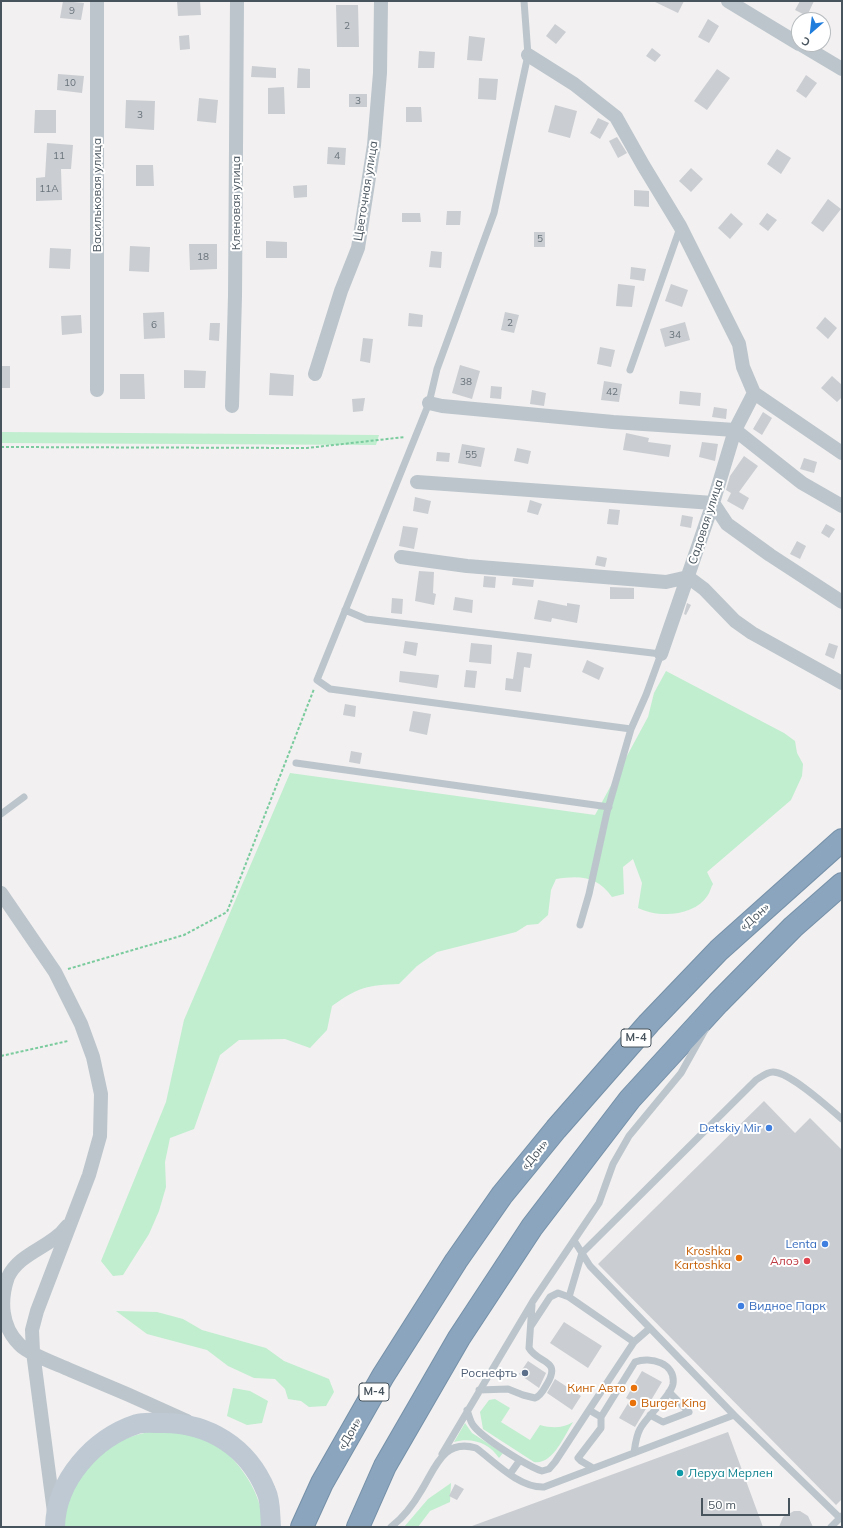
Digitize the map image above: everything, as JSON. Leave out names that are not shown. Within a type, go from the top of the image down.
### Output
[{"type":"highway","name":"«Дон»","points":[[302,1527],[322,1483],[383,1376],[456,1261],[502,1195],[556,1129],[649,1023],[719,950],[842,840]]},
{"type":"highway","points":[[358,1527],[385,1466],[459,1338],[532,1227],[630,1099],[718,1002],[793,927],[842,884]]},
{"type":"main road","points":[[55,1523],[65,1487],[80,1462],[107,1437],[138,1424],[176,1423],[207,1430],[234,1445],[253,1467],[267,1492],[271,1527]]},
{"type":"street","name":"Васильковая улица","points":[[97,1],[97,390]]},
{"type":"street","name":"Кленовая улица","points":[[232,406],[236,296],[237,1]]},
{"type":"street","name":"Цветочная улица","points":[[315,374],[341,291],[358,248],[374,145],[380,73],[382,1]]},
{"type":"street","points":[[728,1],[791,39]]},
{"type":"street","points":[[813,52],[842,69]]},
{"type":"street","points":[[528,55],[574,84],[616,117],[680,226],[739,344],[743,367],[754,393],[842,453]]},
{"type":"street","name":"Садовая улица","points":[[661,654],[713,503],[735,430],[754,393]]},
{"type":"street","points":[[430,403],[442,406],[613,422],[735,430],[802,483],[842,506]]},
{"type":"street","points":[[417,482],[713,503],[727,524],[770,555],[842,602]]},
{"type":"street","points":[[401,557],[467,566],[666,582],[688,577],[704,589],[735,620],[752,633],[842,682]]},
{"type":"street","points":[[1,893],[55,972],[81,1024],[93,1057],[101,1094],[100,1136],[90,1175],[37,1311],[32,1330],[33,1352],[55,1523]]},
{"type":"street","points":[[73,1218],[62,1232],[52,1241],[24,1257],[8,1276],[3,1291],[1,1306],[3,1320],[10,1334],[20,1346],[207,1430]]},
{"type":"lane","points":[[524,1],[528,55],[494,212],[437,369],[430,403],[415,436],[317,680],[330,689],[631,729]]},
{"type":"lane","points":[[630,370],[680,226]]},
{"type":"lane","points":[[345,610],[366,620],[661,654],[646,695],[631,729],[609,807],[580,925]]},
{"type":"lane","points":[[296,763],[609,807]]},
{"type":"lane","points":[[1,814],[24,797]]},
{"type":"lane","points":[[392,1527],[411,1508],[467,1410],[533,1301],[575,1242],[599,1203],[613,1164],[629,1136],[681,1073],[700,1042],[718,1002]]},
{"type":"lane","points":[[570,1297],[582,1253],[756,1080],[772,1072],[782,1074],[817,1098],[842,1118]]},
{"type":"lane","points":[[575,1242],[590,1266],[734,1415],[841,1517],[831,1527]]},
{"type":"lane","points":[[529,1328],[550,1297],[558,1293],[570,1297],[634,1342]]},
{"type":"lane","points":[[479,1390],[508,1389],[530,1398],[540,1395],[554,1371],[531,1350],[529,1328],[533,1301]]},
{"type":"lane","points":[[467,1410],[472,1424],[478,1431],[534,1468],[542,1471],[549,1469],[634,1342],[650,1328]]},
{"type":"lane","points":[[593,1468],[578,1458],[601,1428],[601,1417],[635,1362],[643,1359],[654,1360],[663,1363],[671,1375],[673,1384],[669,1392],[639,1430],[634,1453]]},
{"type":"lane","points":[[650,1415],[663,1422],[689,1412],[669,1392]]},
{"type":"lane","points":[[589,1410],[601,1417]]},
{"type":"lane","points":[[440,1458],[453,1448],[468,1445],[476,1448],[510,1474],[528,1484],[536,1487],[544,1487],[734,1415]]},
{"type":"lane","points":[[510,1474],[520,1460]]},
{"type":"path","points":[[1,447],[307,448],[415,436]]},
{"type":"path","points":[[55,972],[184,935],[227,912],[317,680]]},
{"type":"path","points":[[1,1056],[68,1041]]},
{"type":"green space","points":[[1,432],[379,435],[376,445],[1,443]]},
{"type":"green space","points":[[666,671],[784,733],[795,741],[797,753],[803,764],[802,776],[791,800],[707,872],[713,884],[708,895],[702,902],[694,908],[675,914],[655,913],[638,908],[642,883],[633,859],[623,867],[624,894],[612,897],[601,885],[594,881],[580,877],[556,879],[551,890],[548,915],[538,924],[527,925],[516,932],[437,952],[417,966],[399,984],[371,986],[356,991],[332,1006],[327,1030],[310,1048],[285,1039],[239,1040],[220,1055],[194,1129],[170,1138],[165,1162],[166,1187],[159,1211],[149,1234],[123,1275],[113,1276],[101,1261],[166,1102],[184,1020],[290,773],[595,815],[648,717],[654,693]]},
{"type":"green space","points":[[116,1311],[157,1312],[183,1319],[202,1330],[266,1348],[284,1361],[329,1379],[334,1392],[326,1406],[309,1407],[301,1401],[288,1399],[285,1389],[275,1379],[254,1378],[228,1366],[207,1350],[147,1334]]},
{"type":"green space","points":[[233,1388],[250,1391],[268,1401],[262,1423],[247,1425],[227,1416]]},
{"type":"green space","points":[[495,1399],[510,1408],[501,1422],[530,1440],[540,1425],[556,1427],[565,1426],[573,1422],[562,1442],[552,1454],[541,1462],[534,1462],[483,1429],[480,1412],[489,1400]]},
{"type":"green space","points":[[465,1423],[472,1433],[503,1453],[499,1458],[490,1448],[480,1442],[467,1440],[454,1442]]},
{"type":"green space","points":[[157,1430],[187,1434],[202,1438],[216,1445],[230,1456],[243,1471],[257,1497],[261,1511],[261,1527],[58,1527],[79,1474],[114,1443],[136,1435]]},
{"type":"green space","points":[[451,1483],[450,1502],[430,1511],[418,1527],[404,1527],[428,1499]]},
{"type":"building","points":[[63,1],[84,3],[81,20],[60,18]]},
{"type":"building","points":[[177,1],[200,1],[201,15],[178,16]]},
{"type":"building","points":[[653,1],[684,1],[678,13]]},
{"type":"building","points":[[800,1],[814,1],[809,12],[799,12],[795,10]]},
{"type":"building","points":[[336,5],[358,5],[359,47],[337,47]]},
{"type":"building","points":[[708,19],[719,26],[709,43],[698,37]]},
{"type":"building","points":[[555,24],[566,32],[556,44],[546,36]]},
{"type":"building","points":[[189,35],[190,49],[180,50],[179,36]]},
{"type":"building","points":[[469,36],[485,38],[482,61],[467,60]]},
{"type":"building","points":[[652,48],[661,55],[655,62],[646,56]]},
{"type":"building","points":[[419,51],[435,52],[434,68],[418,68]]},
{"type":"building","points":[[252,66],[276,68],[276,78],[251,77]]},
{"type":"building","points":[[298,68],[310,69],[310,88],[297,88]]},
{"type":"building","points":[[717,69],[730,78],[707,110],[694,101]]},
{"type":"building","points":[[58,74],[84,76],[82,93],[57,90]]},
{"type":"building","points":[[806,75],[817,83],[806,98],[796,91]]},
{"type":"building","points":[[479,78],[498,79],[496,100],[478,99]]},
{"type":"building","points":[[284,87],[285,114],[268,114],[268,88]]},
{"type":"building","points":[[349,94],[367,94],[367,107],[349,107]]},
{"type":"building","points":[[199,98],[218,100],[216,123],[197,121]]},
{"type":"building","points":[[126,100],[155,101],[154,130],[125,128]]},
{"type":"building","points":[[555,105],[577,111],[570,138],[548,132]]},
{"type":"building","points":[[406,107],[421,107],[422,122],[406,122]]},
{"type":"building","points":[[35,110],[56,110],[56,133],[34,133]]},
{"type":"building","points":[[598,118],[609,123],[600,139],[590,133]]},
{"type":"building","points":[[617,137],[627,153],[618,158],[609,141]]},
{"type":"building","points":[[47,143],[73,145],[71,169],[61,169],[62,200],[36,201],[36,178],[45,177]]},
{"type":"building","points":[[328,147],[346,148],[345,165],[327,164]]},
{"type":"building","points":[[777,149],[791,158],[781,174],[767,164]]},
{"type":"building","points":[[136,165],[153,165],[154,186],[136,186]]},
{"type":"building","points":[[691,168],[703,179],[691,192],[679,181]]},
{"type":"building","points":[[307,185],[307,197],[294,198],[293,186]]},
{"type":"building","points":[[634,190],[649,191],[649,207],[634,206]]},
{"type":"building","points":[[828,199],[841,209],[823,232],[811,223]]},
{"type":"building","points":[[447,211],[461,211],[460,225],[446,225]]},
{"type":"building","points":[[402,213],[420,213],[421,222],[402,222]]},
{"type":"building","points":[[731,213],[743,224],[730,239],[718,228]]},
{"type":"building","points":[[767,213],[777,220],[768,231],[759,224]]},
{"type":"building","points":[[534,232],[545,232],[545,247],[534,247]]},
{"type":"building","points":[[266,241],[287,242],[287,258],[266,258]]},
{"type":"building","points":[[189,244],[217,244],[217,269],[190,270]]},
{"type":"building","points":[[130,246],[150,247],[149,272],[129,271]]},
{"type":"building","points":[[50,248],[71,249],[70,269],[49,268]]},
{"type":"building","points":[[431,251],[442,252],[441,268],[429,267]]},
{"type":"building","points":[[631,267],[646,269],[644,281],[630,279]]},
{"type":"building","points":[[618,284],[635,286],[632,307],[616,306]]},
{"type":"building","points":[[671,284],[688,290],[682,307],[665,301]]},
{"type":"building","points":[[164,312],[165,338],[144,339],[143,313]]},
{"type":"building","points":[[505,312],[519,315],[514,333],[501,330]]},
{"type":"building","points":[[409,313],[423,315],[422,327],[408,326]]},
{"type":"building","points":[[81,315],[82,333],[62,335],[61,316]]},
{"type":"building","points":[[825,317],[837,328],[828,339],[816,328]]},
{"type":"building","points":[[685,322],[690,340],[665,347],[660,329]]},
{"type":"building","points":[[210,323],[220,323],[219,341],[209,340]]},
{"type":"building","points":[[363,338],[373,339],[370,363],[360,361]]},
{"type":"building","points":[[600,347],[615,350],[611,367],[597,364]]},
{"type":"building","points":[[460,365],[480,371],[472,399],[452,393]]},
{"type":"building","points":[[1,366],[10,366],[10,388],[1,388]]},
{"type":"building","points":[[184,370],[206,371],[205,388],[184,388]]},
{"type":"building","points":[[270,373],[294,375],[293,396],[269,395]]},
{"type":"building","points":[[120,374],[144,374],[145,399],[120,399]]},
{"type":"building","points":[[832,376],[842,385],[842,397],[837,402],[821,388]]},
{"type":"building","points":[[604,381],[622,384],[619,402],[601,400]]},
{"type":"building","points":[[491,386],[502,387],[501,399],[490,398]]},
{"type":"building","points":[[532,390],[546,393],[544,406],[530,404]]},
{"type":"building","points":[[680,391],[701,393],[700,406],[679,404]]},
{"type":"building","points":[[365,398],[363,411],[353,412],[352,399]]},
{"type":"building","points":[[714,407],[727,409],[726,419],[712,417]]},
{"type":"building","points":[[763,412],[772,418],[762,435],[753,429]]},
{"type":"building","points":[[626,433],[649,438],[648,442],[671,445],[669,457],[623,450]]},
{"type":"building","points":[[702,442],[718,444],[715,461],[699,457]]},
{"type":"building","points":[[462,444],[485,448],[481,467],[458,463]]},
{"type":"building","points":[[517,448],[531,451],[528,464],[514,461]]},
{"type":"building","points":[[437,452],[450,453],[449,462],[436,461]]},
{"type":"building","points":[[744,456],[758,466],[739,492],[749,498],[743,510],[727,501],[731,493],[726,490],[730,476]]},
{"type":"building","points":[[804,458],[817,462],[814,473],[800,469]]},
{"type":"building","points":[[415,497],[431,501],[428,514],[413,511]]},
{"type":"building","points":[[530,500],[542,504],[538,515],[527,512]]},
{"type":"building","points":[[609,509],[620,510],[618,525],[607,524]]},
{"type":"building","points":[[682,515],[693,517],[691,528],[680,526]]},
{"type":"building","points":[[826,524],[835,529],[829,538],[821,533]]},
{"type":"building","points":[[403,526],[418,528],[414,549],[399,546]]},
{"type":"building","points":[[797,541],[806,546],[800,559],[790,554]]},
{"type":"building","points":[[597,556],[607,558],[605,567],[595,565]]},
{"type":"building","points":[[419,571],[434,572],[433,593],[436,594],[434,605],[415,601]]},
{"type":"building","points":[[484,576],[496,577],[495,588],[483,587]]},
{"type":"building","points":[[513,578],[534,580],[533,587],[512,585]]},
{"type":"building","points":[[610,587],[634,588],[634,599],[610,599]]},
{"type":"building","points":[[455,597],[473,600],[472,613],[453,610]]},
{"type":"building","points":[[392,598],[403,599],[402,614],[391,613]]},
{"type":"building","points":[[538,600],[567,606],[567,603],[580,605],[577,623],[552,618],[551,622],[534,619]]},
{"type":"building","points":[[687,603],[691,605],[686,615],[684,614]]},
{"type":"building","points":[[405,641],[418,643],[416,656],[403,653]]},
{"type":"building","points":[[471,643],[492,645],[491,664],[469,662]]},
{"type":"building","points":[[829,643],[838,646],[834,659],[825,655]]},
{"type":"building","points":[[517,652],[532,654],[530,668],[524,667],[521,692],[505,690],[506,678],[513,679]]},
{"type":"building","points":[[587,660],[604,668],[599,680],[582,672]]},
{"type":"building","points":[[466,670],[477,671],[475,688],[464,687]]},
{"type":"building","points":[[400,671],[439,675],[437,688],[399,682]]},
{"type":"building","points":[[345,704],[356,706],[355,717],[343,715]]},
{"type":"building","points":[[413,711],[431,714],[427,735],[409,731]]},
{"type":"building","points":[[351,751],[362,753],[360,764],[349,762]]},
{"type":"building","name":"Видное Парк","points":[[764,1101],[795,1133],[810,1118],[842,1150],[842,1499],[836,1505],[598,1264]]},
{"type":"building","points":[[564,1322],[602,1346],[588,1368],[550,1343]]},
{"type":"building","points":[[528,1361],[546,1373],[539,1388],[519,1374]]},
{"type":"building","points":[[642,1371],[662,1382],[635,1427],[619,1418],[630,1400],[626,1398]]},
{"type":"building","points":[[555,1379],[581,1396],[572,1410],[547,1393]]},
{"type":"building","name":"Леруа Мерлен","points":[[728,1432],[763,1527],[472,1527],[472,1526]]},
{"type":"building","points":[[455,1484],[464,1489],[457,1500],[449,1496]]},
{"type":"building","points":[[794,1511],[800,1511],[808,1516],[813,1527],[779,1527],[783,1517]]},
{"type":"place","name":"Detskiy Mir","points":[[769,1128]]},
{"type":"place","name":"Lenta","points":[[825,1244]]},
{"type":"place","name":"Kroshka Kartoshka","points":[[739,1258]]},
{"type":"place","name":"Алоэ","points":[[807,1261]]},
{"type":"place","name":"Видное Парк","points":[[741,1306]]},
{"type":"place","name":"Роснефть","points":[[525,1373]]},
{"type":"place","name":"Кинг Авто","points":[[634,1388]]},
{"type":"place","name":"Burger King","points":[[633,1403]]},
{"type":"place","name":"Леруа Мерлен","points":[[680,1473]]}]
